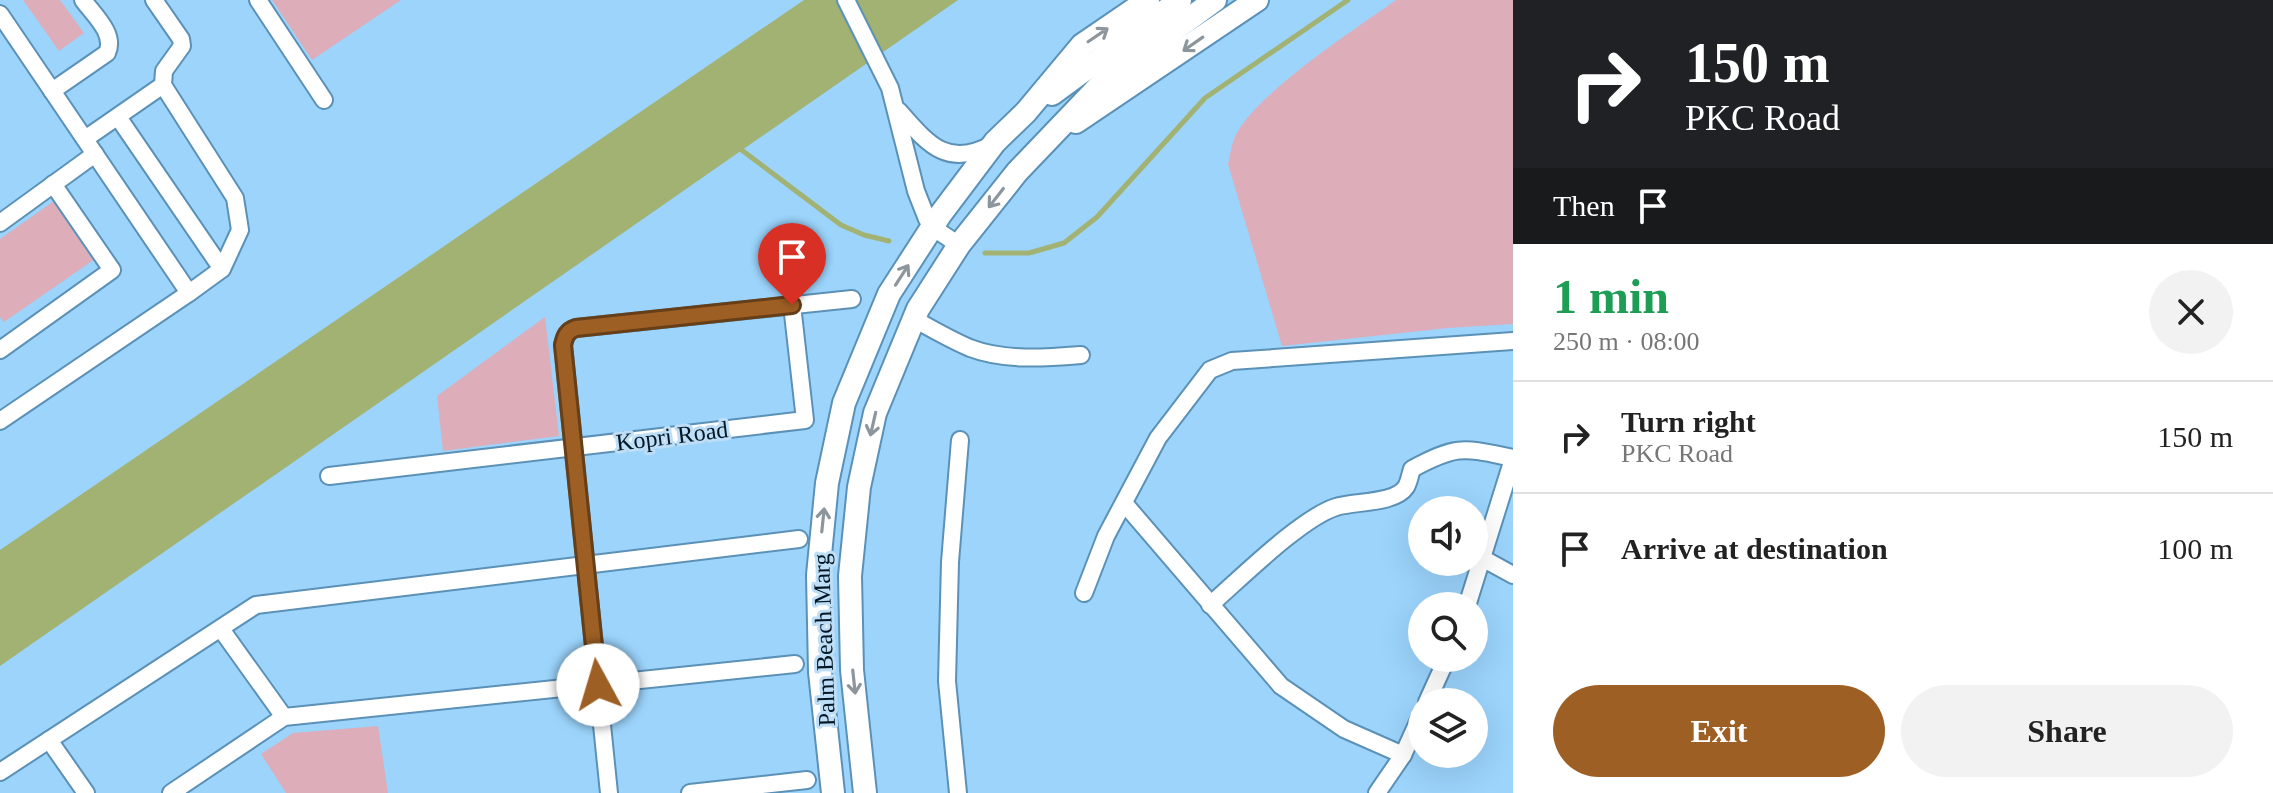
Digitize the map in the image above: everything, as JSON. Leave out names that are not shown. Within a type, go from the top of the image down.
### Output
[{"type":"main road","points":[[1026,112],[1082,45],[1148,0]]},
{"type":"main road","points":[[1048,140],[1098,73],[1180,0]]},
{"type":"main road","points":[[1026,112],[1098,73],[1215,0]]},
{"type":"main road","points":[[1048,140],[1257,0]]},
{"type":"main road","name":"Palm Beach Marg","points":[[833,793],[820,672],[818,575],[827,483],[844,403],[889,294],[932,227],[995,142],[1026,112]]},
{"type":"main road","name":"Palm Beach Marg","points":[[865,793],[852,654],[850,576],[858,502],[875,413],[914,319],[959,245],[1017,172],[1048,140]]},
{"type":"street","points":[[52,91],[107,53],[111,45],[108,34],[83,0]]},
{"type":"street","points":[[0,421],[222,269],[240,230],[235,198],[163,85],[164,71],[182,46],[181,39],[154,0]]},
{"type":"street","points":[[258,0],[324,100]]},
{"type":"street","points":[[846,0],[883,70],[916,191],[932,227],[959,245]]},
{"type":"street","points":[[0,14],[189,293]]},
{"type":"street","points":[[85,139],[163,85]]},
{"type":"street","points":[[895,107],[924,140],[945,152],[957,155],[969,153],[995,142]]},
{"type":"street","points":[[118,117],[222,269]]},
{"type":"street","points":[[0,223],[95,154]]},
{"type":"street","points":[[0,350],[112,270],[53,184]]},
{"type":"street","points":[[609,793],[563,345],[570,331],[576,328],[852,299]]},
{"type":"street","name":"Kopri Road","points":[[329,476],[805,420],[792,305]]},
{"type":"street","points":[[914,319],[969,348],[995,355],[1081,355]]},
{"type":"street","points":[[1084,593],[1106,536],[1158,438],[1210,370],[1232,361],[1513,341]]},
{"type":"street","points":[[958,793],[947,681],[950,562],[960,440]]},
{"type":"street","points":[[1210,605],[1294,533],[1334,507],[1375,501],[1399,493],[1406,488],[1412,469],[1465,448],[1513,459],[1488,539]]},
{"type":"street","points":[[1124,503],[1281,686],[1344,729],[1403,755]]},
{"type":"street","points":[[0,772],[256,605],[799,539]]},
{"type":"street","points":[[1488,561],[1513,575]]},
{"type":"street","points":[[221,629],[284,717]]},
{"type":"street","points":[[171,793],[284,717],[795,664]]},
{"type":"street","points":[[49,740],[86,793]]},
{"type":"street","points":[[1377,793],[1408,744]]},
{"type":"street","points":[[690,793],[807,780]]},
{"type":"shaded area","points":[[23,0],[60,0],[84,33],[59,51]]},
{"type":"shaded area","points":[[272,0],[401,0],[312,60]]},
{"type":"shaded area","points":[[804,0],[958,0],[0,666],[0,550]]},
{"type":"shaded area","points":[[1396,0],[1513,0],[1513,324],[1282,346],[1228,164],[1233,142],[1244,122],[1282,84]]},
{"type":"shaded area","points":[[54,201],[95,259],[4,322],[0,317],[0,239]]},
{"type":"shaded area","points":[[545,317],[559,436],[443,451],[437,396]]},
{"type":"shaded area","points":[[378,726],[388,793],[286,793],[261,754],[293,733]]},
{"type":"waterway","points":[[985,253],[1029,253],[1064,243],[1097,217],[1205,98],[1348,0]]},
{"type":"waterway","points":[[739,148],[841,225],[889,241]]},
{"type":"route","points":[[598,685],[563,345],[565,337],[576,328],[792,305]]}]
